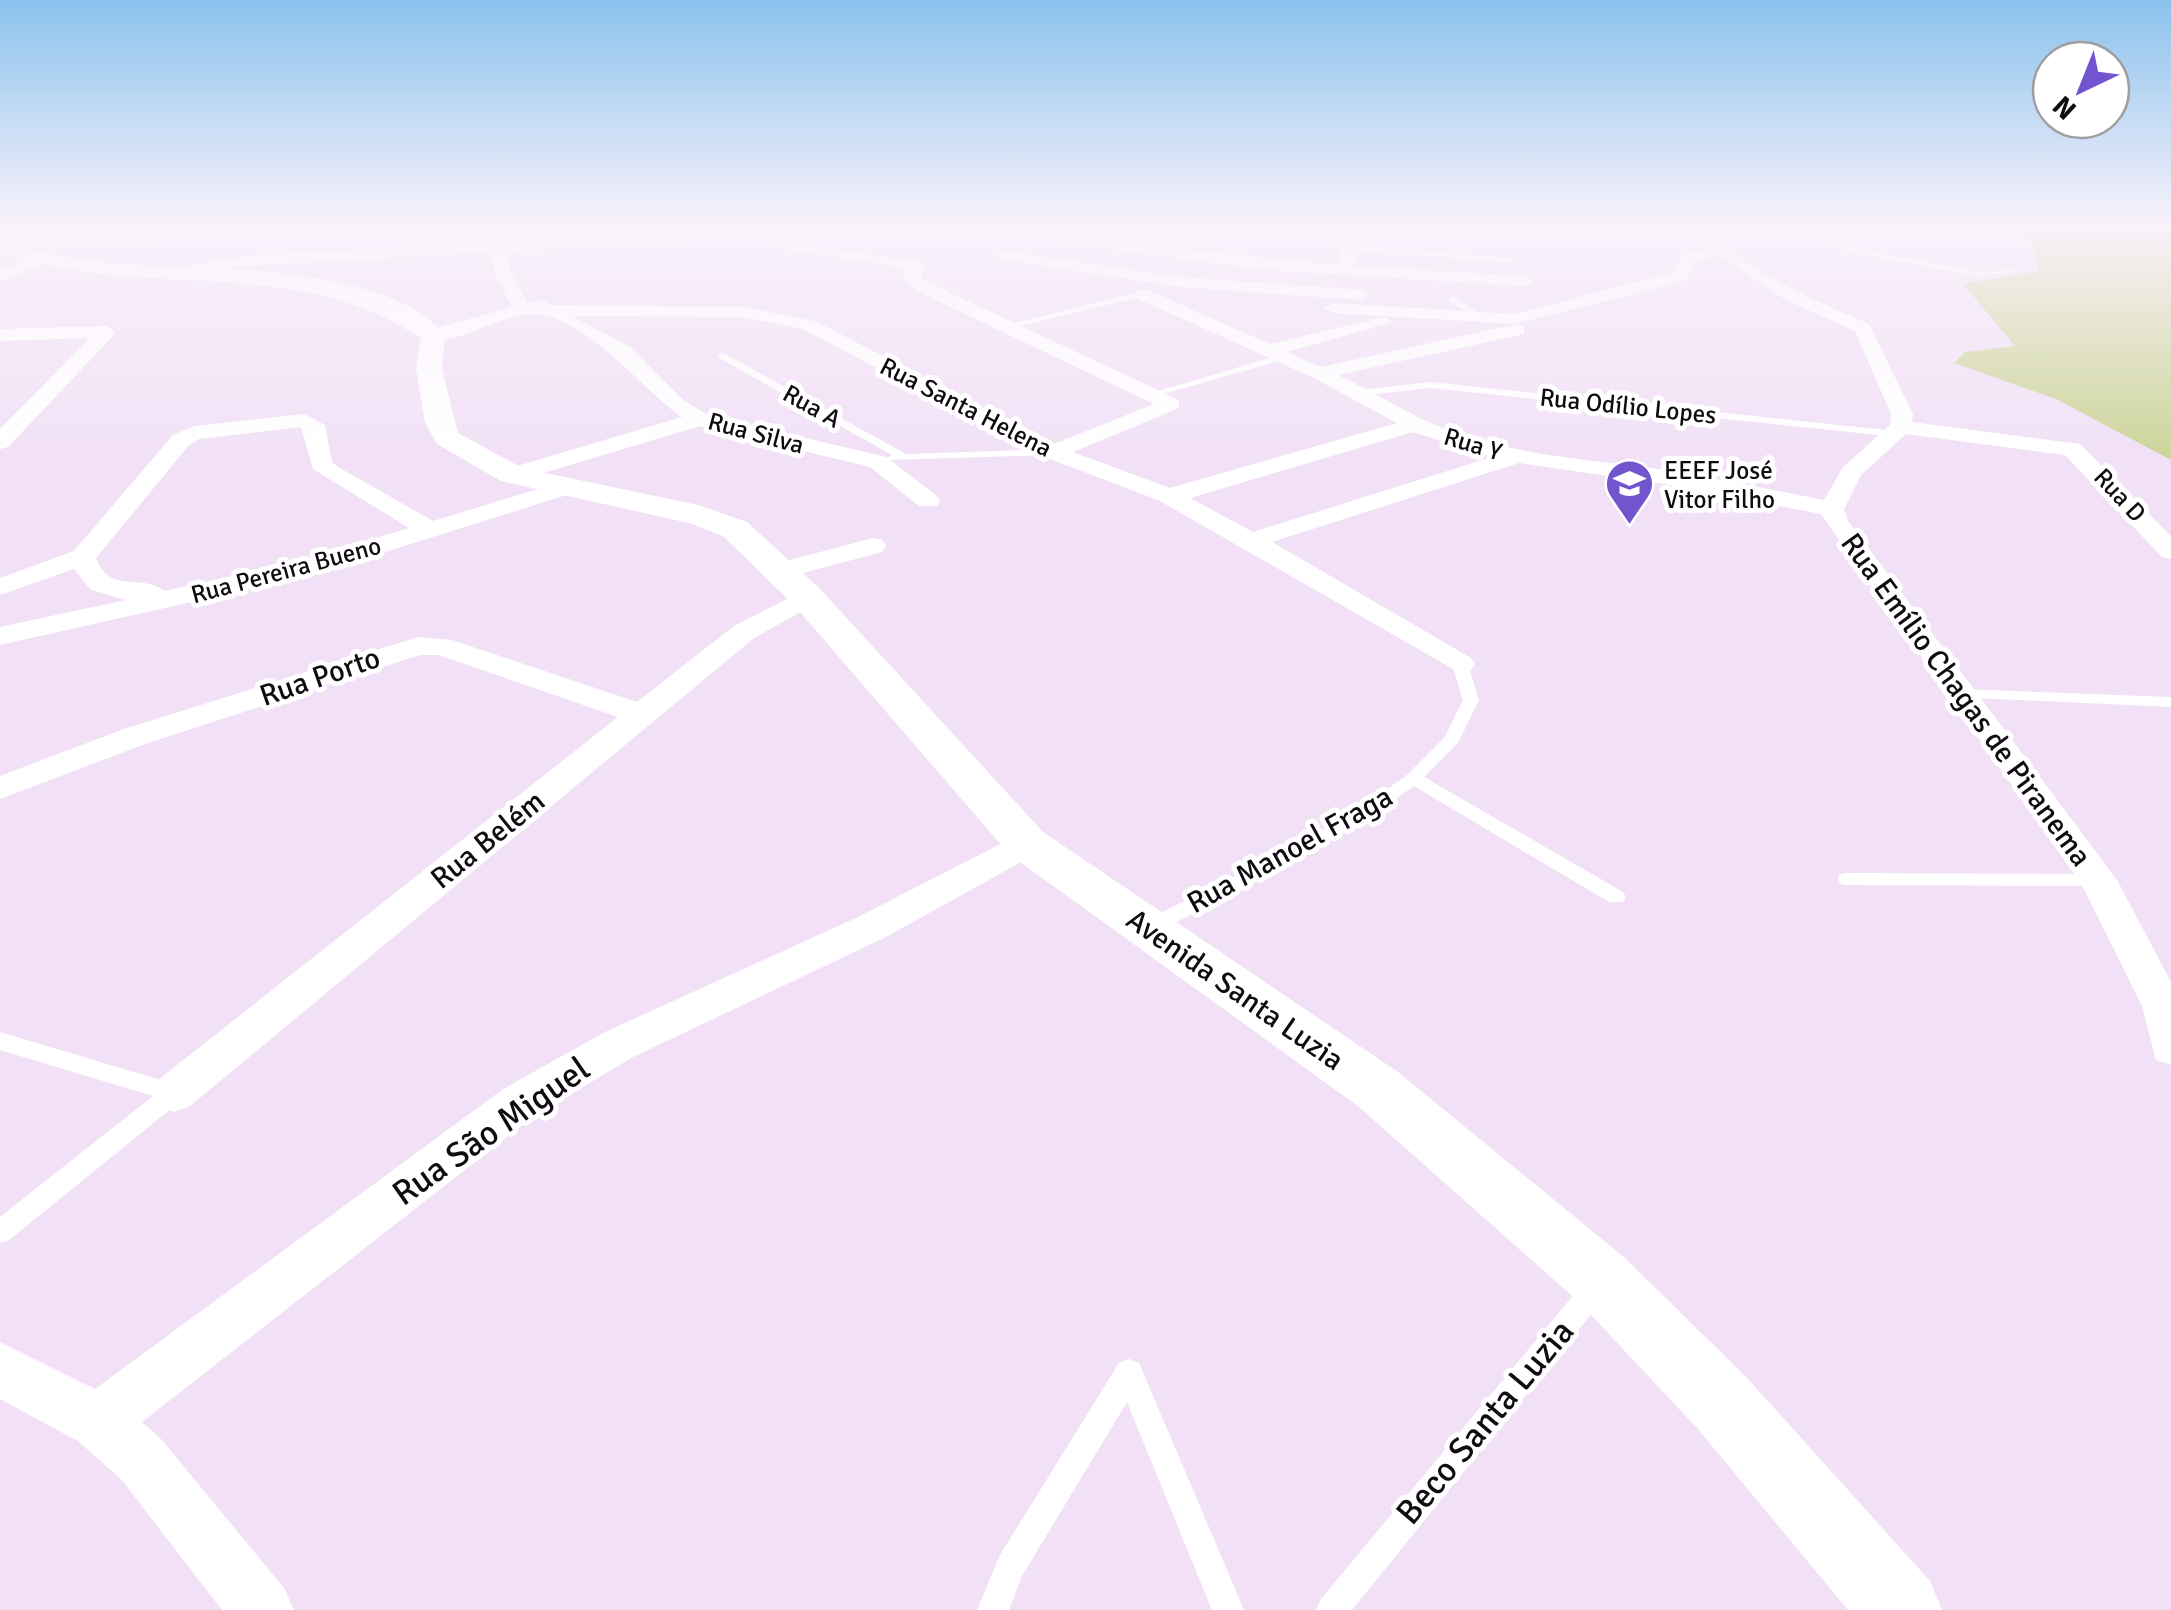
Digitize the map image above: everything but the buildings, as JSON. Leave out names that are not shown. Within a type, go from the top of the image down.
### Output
[{"type":"street","points":[[368,299],[404,313],[433,336]]},
{"type":"street","points":[[517,299],[522,310],[567,299]]},
{"type":"street","points":[[951,299],[1156,393],[1172,404],[1054,452]]},
{"type":"street","name":"Rua Y","points":[[1154,299],[1319,373],[1414,425],[1516,456],[1664,476],[1832,509]]},
{"type":"street","points":[[1253,299],[1252,304],[1515,320],[1593,299]]},
{"type":"street","points":[[1444,299],[1454,299]]},
{"type":"street","points":[[1799,299],[1863,328],[1902,414],[1899,430]]},
{"type":"street","name":"Rua Santa Helena","points":[[433,336],[522,310],[742,312],[799,322],[827,331],[946,400],[1054,452],[1169,496],[1460,664]]},
{"type":"street","name":"Rua Silva","points":[[549,310],[623,351],[676,403],[699,419],[878,462],[928,501]]},
{"type":"street","points":[[1216,326],[1240,311]]},
{"type":"street","points":[[1276,354],[1419,313]]},
{"type":"street","points":[[1319,373],[1513,332],[1518,328],[1515,320]]},
{"type":"street","points":[[0,334],[106,332],[0,442]]},
{"type":"street","name":"Avenida Santa Luzia","points":[[433,336],[430,369],[441,430],[512,475],[735,528],[794,584],[1026,843],[1378,1089],[1602,1280],[1723,1404],[1902,1610]]},
{"type":"street","points":[[0,406],[42,402]]},
{"type":"street","points":[[512,475],[699,419]]},
{"type":"street","points":[[0,587],[83,557],[181,440],[213,428],[286,420],[314,425],[321,464],[430,529]]},
{"type":"street","points":[[1169,496],[1414,425]]},
{"type":"street","name":"Rua Odílio Lopes","points":[[1899,430],[2064,446]]},
{"type":"street","name":"Rua Emílio Chagas de Piranema","points":[[1899,430],[1850,472],[1832,509],[1836,522],[2098,880],[2167,1006],[2171,1048]]},
{"type":"street","name":"Rua D","points":[[2064,446],[2081,453],[2171,550]]},
{"type":"street","points":[[1250,541],[1516,456]]},
{"type":"street","name":"Rua Pereira Bueno","points":[[0,636],[211,593],[568,487]]},
{"type":"street","name":"Rua Belém","points":[[174,1093],[643,715],[744,632],[794,584],[873,546]]},
{"type":"street","points":[[83,557],[90,578],[100,586],[148,593],[211,593]]},
{"type":"street","name":"Rua Porto","points":[[0,788],[136,736],[418,646],[442,646],[643,715]]},
{"type":"street","name":"Rua São Miguel","points":[[98,1421],[518,1103],[567,1072],[872,927],[1026,843]]},
{"type":"street","points":[[0,1369],[98,1421],[142,1459],[262,1610]]},
{"type":"lane","points":[[1007,326],[1120,299]]},
{"type":"lane","points":[[1451,300],[1480,317]]},
{"type":"lane","points":[[1156,393],[1276,354]]},
{"type":"lane","name":"Rua A","points":[[722,356],[902,456]]},
{"type":"lane","name":"Rua Odílio Lopes","points":[[1360,393],[1430,386],[1899,430]]},
{"type":"lane","name":"Rua Silva","points":[[878,462],[902,456],[1054,452]]},
{"type":"lane","name":"Rua Manoel Fraga","points":[[1146,929],[1335,830],[1416,780],[1450,748],[1472,699],[1471,681],[1460,664]]},
{"type":"lane","points":[[1959,694],[2171,702]]},
{"type":"lane","points":[[1416,780],[1616,896]]},
{"type":"lane","points":[[1847,878],[2098,880]]},
{"type":"lane","points":[[0,1041],[174,1093]]},
{"type":"lane","points":[[0,1232],[174,1093]]},
{"type":"lane","name":"Beco Santa Luzia","points":[[1332,1610],[1602,1280]]},
{"type":"lane","points":[[993,1610],[1011,1566],[1129,1373],[1228,1610]]},
{"type":"green space","points":[[1976,299],[2171,299],[2171,460],[2056,399],[1954,363],[1965,352],[2015,346]]},
{"type":"place","name":"EEEF José Vitor Filho","points":[[1629,526]]}]
